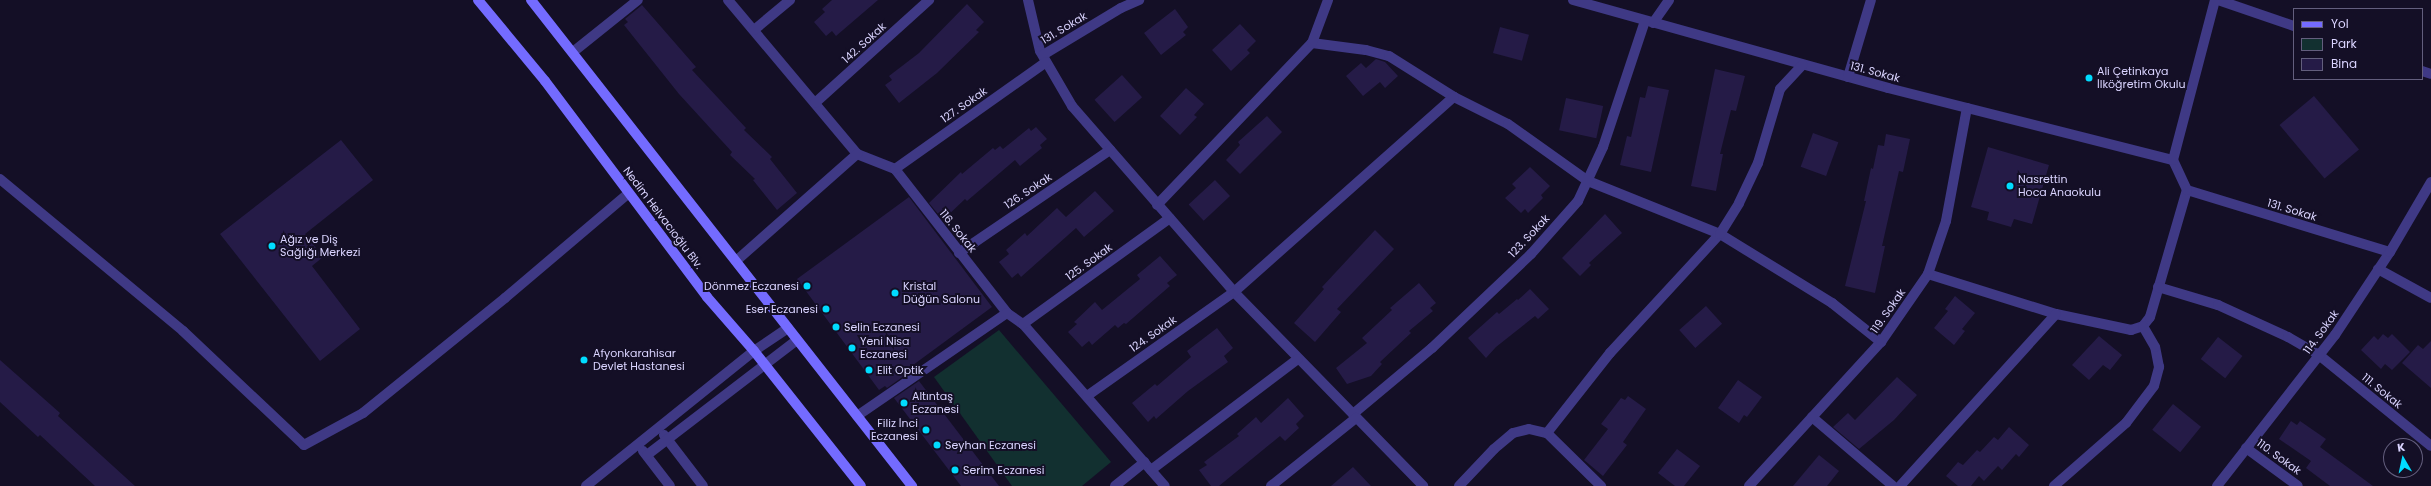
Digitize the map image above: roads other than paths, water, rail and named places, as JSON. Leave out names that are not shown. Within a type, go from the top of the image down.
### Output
[{"type":"main road","name":"Nedim Helvacıoğlu Blv.","points":[[478,0],[545,81],[707,297],[754,351],[861,486]]},
{"type":"main road","points":[[531,0],[912,486]]},
{"type":"street","points":[[573,52],[638,0]]},
{"type":"street","points":[[728,0],[857,154],[895,169]]},
{"type":"street","points":[[754,30],[790,0]]},
{"type":"street","name":"142. Sokak","points":[[815,103],[929,0]]},
{"type":"street","points":[[1028,0],[1044,58],[1072,106],[1234,292],[1423,486]]},
{"type":"street","name":"131. Sokak","points":[[1044,58],[1124,4],[1139,0]]},
{"type":"street","points":[[1158,205],[1312,44],[1328,0]]},
{"type":"street","name":"131. Sokak","points":[[1573,0],[1802,65],[2173,160]]},
{"type":"street","name":"123. Sokak","points":[[1271,486],[1432,348],[1530,254],[1578,201],[1603,147],[1649,22],[1669,0]]},
{"type":"street","points":[[1848,77],[1871,0]]},
{"type":"street","points":[[1928,274],[2056,314],[2132,330],[2143,326],[2150,317],[2187,190],[2173,160],[2217,0],[2293,26]]},
{"type":"street","points":[[1312,44],[1366,50],[1389,56],[1454,97],[1508,124],[1588,181],[1720,234],[1832,303],[1881,342]]},
{"type":"street","name":"127. Sokak","points":[[895,169],[1044,58]]},
{"type":"street","points":[[1547,433],[1610,353],[1720,234],[1739,203],[1758,163],[1780,89],[1802,65]]},
{"type":"street","name":"124. Sokak","points":[[1087,396],[1234,292],[1454,97]]},
{"type":"street","name":"119. Sokak","points":[[1749,486],[1881,342],[1928,274],[1946,221],[1967,108]]},
{"type":"street","name":"126. Sokak","points":[[959,253],[1110,150]]},
{"type":"street","points":[[736,261],[857,154]]},
{"type":"street","name":"116. Sokak","points":[[895,169],[959,253],[1008,313],[1023,324],[1165,486]]},
{"type":"street","points":[[0,179],[183,331],[304,446],[363,413],[505,298],[629,193]]},
{"type":"street","name":"114. Sokak","points":[[2217,486],[2319,355],[2390,252],[2431,182]]},
{"type":"street","name":"131. Sokak","points":[[2187,190],[2390,252]]},
{"type":"street","name":"125. Sokak","points":[[1023,324],[1170,218]]},
{"type":"street","points":[[2378,269],[2431,298]]},
{"type":"street","name":"111. Sokak","points":[[2158,287],[2237,313],[2288,337],[2319,355],[2431,446]]},
{"type":"street","points":[[857,416],[1008,313]]},
{"type":"street","points":[[1900,486],[2056,314]]},
{"type":"street","points":[[2054,486],[2126,423],[2154,386],[2159,367],[2155,347],[2143,326]]},
{"type":"street","points":[[586,486],[754,351],[788,328]]},
{"type":"street","points":[[647,455],[797,340]]},
{"type":"street","points":[[1115,486],[1148,466],[1298,359]]},
{"type":"street","points":[[1812,417],[1893,486]]},
{"type":"street","points":[[659,428],[703,486]]},
{"type":"street","points":[[1458,486],[1494,449],[1513,433],[1529,429],[1547,433],[1601,486]]},
{"type":"street","points":[[638,445],[670,486]]},
{"type":"street","name":"110. Sokak","points":[[2246,448],[2298,486]]},
{"type":"place","name":"Ali Çetinkaya İlköğretim Okulu","points":[[2089,78]]},
{"type":"place","name":"Nasrettin Hoca Anaokulu","points":[[2010,186]]},
{"type":"place","name":"Ağız ve Diş Sağlığı Merkezi","points":[[272,246]]},
{"type":"place","name":"Dönmez Eczanesi","points":[[807,286]]},
{"type":"place","name":"Kristal Düğün Salonu","points":[[895,293]]},
{"type":"place","name":"Eser Eczanesi","points":[[826,309]]},
{"type":"place","name":"Selin Eczanesi","points":[[836,327]]},
{"type":"place","name":"Yeni Nisa Eczanesi","points":[[852,348]]},
{"type":"place","name":"Afyonkarahisar Devlet Hastanesi","points":[[584,360]]},
{"type":"place","name":"Elit Optik","points":[[869,370]]},
{"type":"place","name":"Altıntaş Eczanesi","points":[[904,403]]},
{"type":"place","name":"Filiz İnci Eczanesi","points":[[926,430]]},
{"type":"place","name":"Seyhan Eczanesi","points":[[937,445]]},
{"type":"place","name":"Serim Eczanesi","points":[[955,470]]}]
